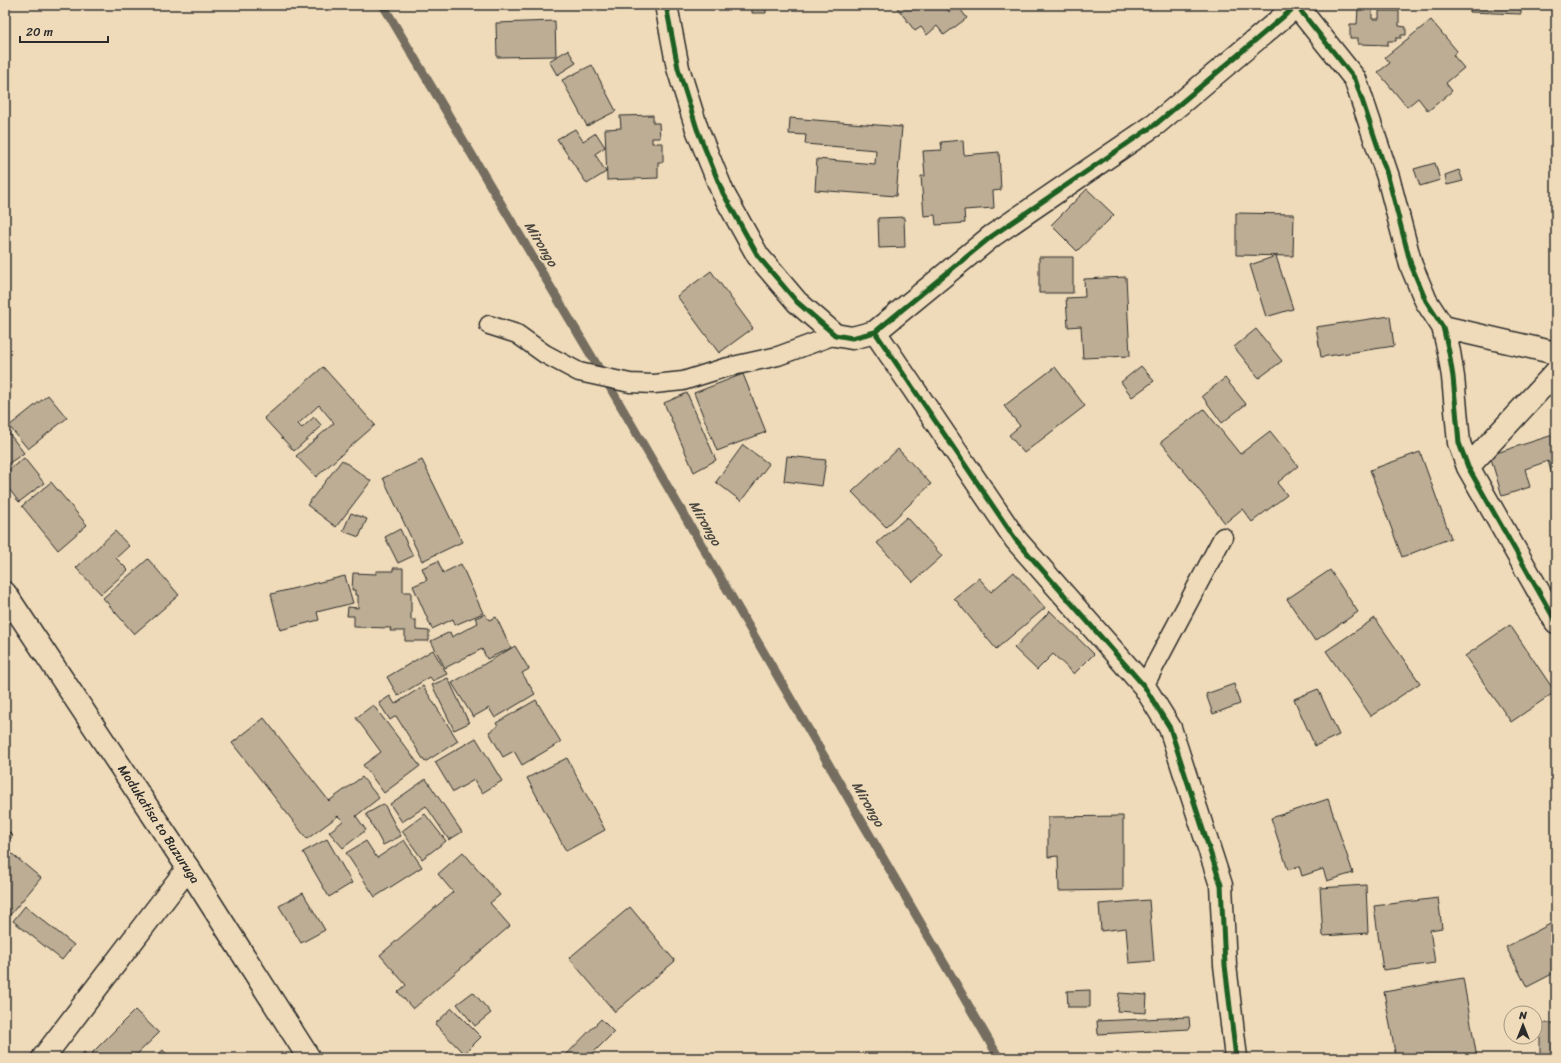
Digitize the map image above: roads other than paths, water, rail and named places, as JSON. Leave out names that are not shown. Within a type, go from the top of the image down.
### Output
[{"type":"street","points":[[666,5],[678,68],[697,129],[723,193],[758,256],[797,302],[835,335],[852,338],[875,332],[992,236],[1156,124],[1296,5],[1355,79],[1388,177],[1411,265],[1426,301],[1443,327],[1453,377],[1459,443],[1468,467],[1556,622]]},
{"type":"street","points":[[1443,327],[1556,353]]},
{"type":"street","points":[[875,332],[1016,540],[1144,686],[1170,728],[1221,885],[1225,965],[1236,1058]]},
{"type":"street","points":[[1468,467],[1556,372]]},
{"type":"street","name":"Madukatisa to Buzuruga","points":[[5,593],[188,868],[309,1058]]},
{"type":"street","points":[[43,1058],[188,868]]},
{"type":"lane","points":[[489,325],[517,334],[545,354],[578,372],[630,383],[654,384],[682,381],[724,368],[778,356],[835,335]]},
{"type":"lane","points":[[1144,686],[1223,537]]},
{"type":"waterway","name":"Mirongo","points":[[383,5],[604,377],[999,1058]]}]
